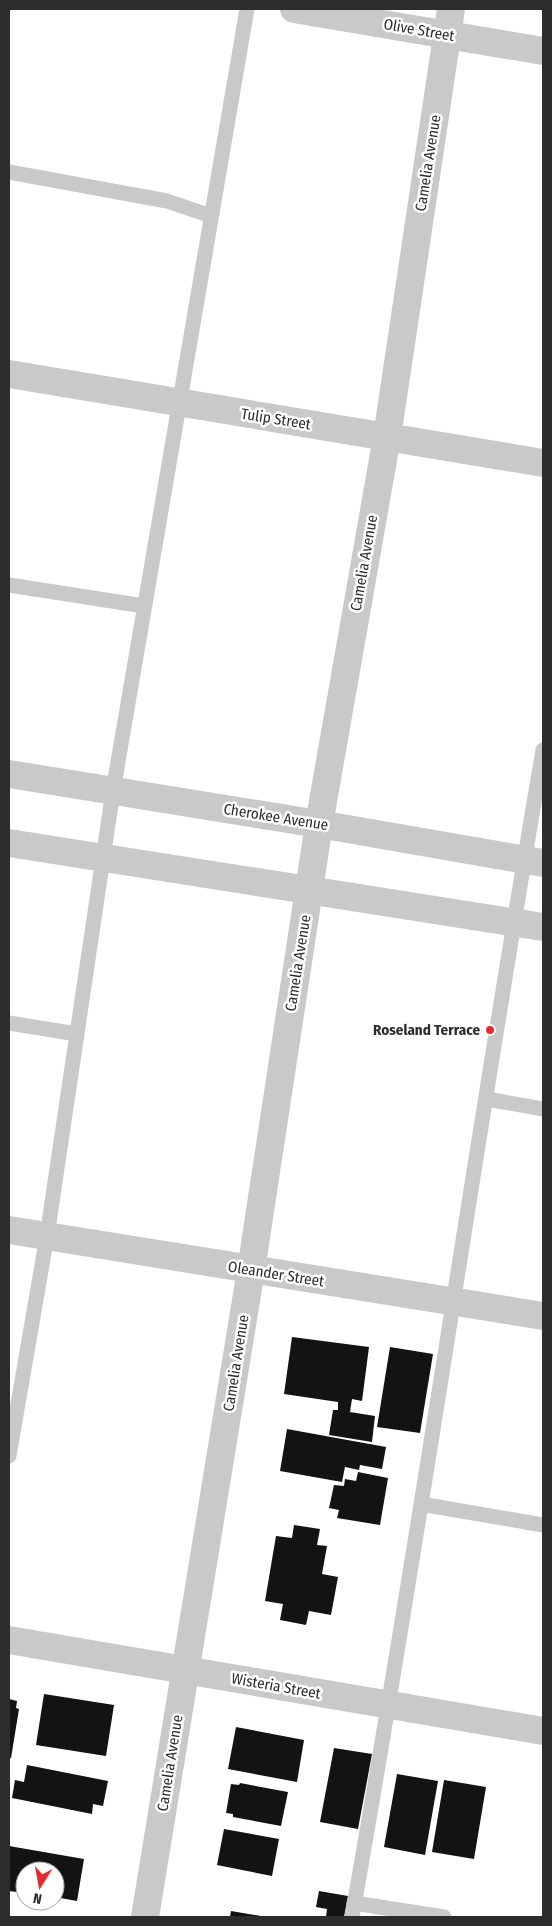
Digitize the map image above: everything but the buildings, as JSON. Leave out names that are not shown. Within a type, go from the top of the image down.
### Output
[{"type":"street","name":"Olive Street","points":[[294,9],[449,22],[543,51]]},
{"type":"street","name":"Camelia Avenue","points":[[145,1917],[251,1270],[319,824],[386,437],[449,22]]},
{"type":"street","name":"Tulip Street","points":[[9,374],[543,463]]},
{"type":"street","name":"Cherokee Avenue","points":[[9,774],[534,861]]},
{"type":"street","points":[[9,843],[543,927]]},
{"type":"street","name":"Oleander Street","points":[[9,1230],[543,1316]]},
{"type":"street","name":"Wisteria Street","points":[[9,1640],[543,1731]]},
{"type":"lane","points":[[9,1456],[10,1437],[47,1236],[113,791],[248,9]]},
{"type":"lane","points":[[9,172],[167,201],[211,216]]},
{"type":"lane","points":[[9,585],[144,606]]},
{"type":"lane","points":[[444,1917],[353,1910],[390,1705],[452,1302],[515,923],[534,861],[543,750]]},
{"type":"lane","points":[[9,1022],[77,1034]]},
{"type":"lane","points":[[486,1099],[543,1109]]},
{"type":"lane","points":[[421,1504],[543,1525]]},
{"type":"place","name":"Roseland Terrace","points":[[490,1030]]}]
